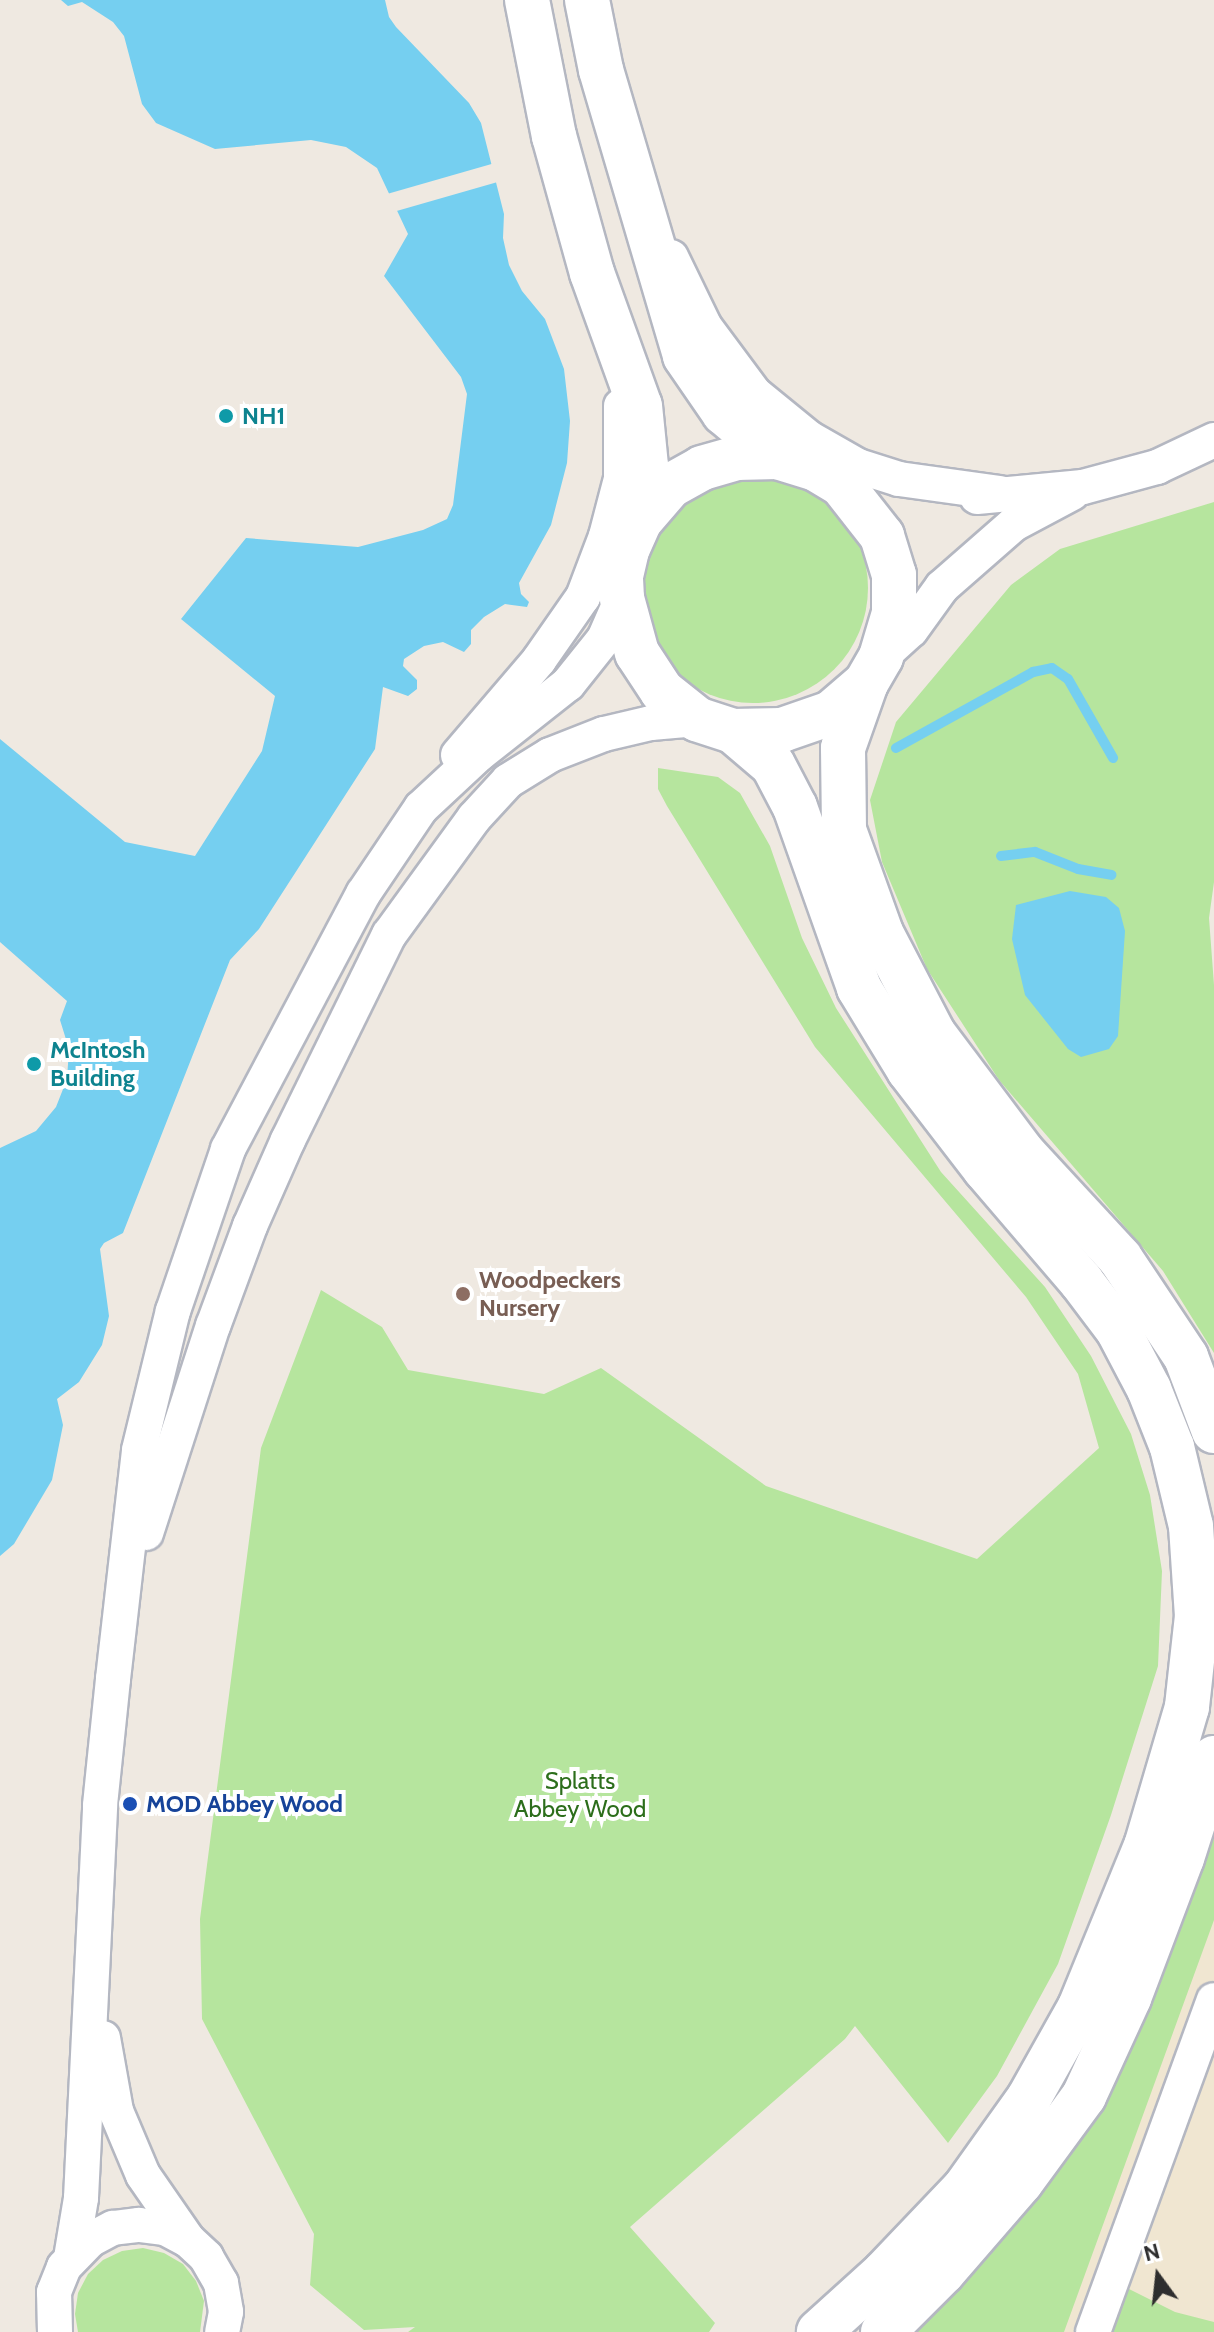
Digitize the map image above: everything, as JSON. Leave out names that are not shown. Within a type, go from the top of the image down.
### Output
[{"type":"street","points":[[527,0],[554,136],[614,339],[640,406],[646,466],[640,521]]},
{"type":"street","points":[[587,0],[601,70],[639,192],[649,243],[685,356],[724,413],[777,457]]},
{"type":"street","points":[[639,192],[705,327],[755,394],[809,438],[858,466],[899,479],[1000,493]]},
{"type":"street","points":[[55,2332],[54,2292],[71,2258],[81,2198],[100,1805],[139,1450],[173,1311],[228,1149],[363,894],[469,738],[539,660],[583,597],[606,536],[621,479],[624,426],[614,339]]},
{"type":"street","points":[[421,808],[478,755],[568,684],[604,639],[622,598],[627,550],[640,521],[670,486],[702,468],[736,458],[777,457],[814,468],[842,485],[888,495],[949,502],[1000,493],[1083,487],[1157,467],[1214,440]]},
{"type":"street","points":[[842,485],[882,536],[894,575],[894,613],[843,748],[844,830],[881,933],[933,1033],[1024,1154],[1120,1258],[1186,1357],[1214,1431]]},
{"type":"street","points":[[123,1607],[184,1413],[250,1226],[288,1140],[389,935],[474,818],[508,781],[550,755],[604,734],[651,723],[782,730],[831,713],[911,630],[942,587],[1014,524],[1083,487]]},
{"type":"street","points":[[622,598],[637,653],[662,691],[773,765],[795,807],[859,988],[909,1070],[985,1169],[1081,1281],[1118,1330],[1149,1389],[1172,1447],[1191,1526],[1197,1616],[1187,1707],[1146,1846],[1080,2007],[1029,2098],[964,2189],[884,2273],[819,2332]]},
{"type":"street","points":[[883,2332],[943,2272],[1021,2182],[1084,2096],[1129,1998],[1182,1858],[1214,1758]]},
{"type":"street","points":[[93,1982],[116,2111],[143,2175],[188,2240],[206,2257],[221,2283],[226,2312],[222,2332]]},
{"type":"street","points":[[1093,2332],[1214,2000]]},
{"type":"street","points":[[71,2258],[90,2240],[113,2228],[139,2225],[165,2228],[188,2240]]},
{"type":"shaded area","points":[[1214,1883],[1214,2332],[996,2332]]},
{"type":"green space","points":[[753,473],[775,475],[797,482],[834,507],[859,544],[866,566],[866,610],[859,632],[834,669],[797,694],[775,701],[753,703],[731,701],[709,694],[672,669],[647,632],[640,610],[638,588],[640,566],[647,544],[672,507],[709,482],[731,475]]},
{"type":"green space","points":[[1214,502],[1214,882],[1209,918],[1214,985],[1214,1353],[1163,1271],[999,1080],[927,969],[882,862],[870,800],[896,722],[1011,585],[1060,549]]},
{"type":"green space","name":"Splatts Abbey Wood","points":[[658,768],[718,777],[740,793],[770,846],[802,938],[836,1008],[941,1172],[1045,1287],[1091,1356],[1131,1434],[1150,1495],[1162,1571],[1158,1666],[1111,1815],[1058,1964],[997,2076],[948,2143],[855,2026],[845,2039],[630,2227],[715,2323],[709,2332],[408,2332],[415,2327],[364,2330],[310,2285],[314,2234],[202,2019],[200,1919],[261,1448],[321,1290],[382,1327],[408,1370],[544,1394],[601,1368],[766,1486],[977,1559],[1099,1448],[1078,1374],[1026,1297],[815,1047],[667,806],[658,789]]},
{"type":"green space","points":[[1214,1833],[1214,1920],[1064,2332],[910,2332],[990,2252],[1051,2178],[1093,2119],[1160,1984]]},
{"type":"green space","points":[[143,2248],[164,2253],[183,2264],[196,2281],[204,2301],[200,2332],[78,2332],[75,2314],[78,2293],[88,2274],[103,2260],[122,2251]]},
{"type":"green space","points":[[1129,2289],[1175,2312],[1214,2322],[1214,2332],[1110,2332]]},
{"type":"water","points":[[61,0],[385,0],[389,17],[396,27],[469,103],[481,123],[504,214],[503,238],[509,265],[522,291],[545,319],[564,369],[570,421],[567,463],[551,525],[519,583],[521,594],[529,602],[527,607],[505,604],[484,617],[471,630],[471,644],[464,652],[443,642],[424,646],[404,659],[403,666],[417,680],[417,689],[408,696],[383,687],[375,749],[259,929],[230,960],[123,1233],[104,1243],[100,1249],[109,1316],[102,1345],[79,1382],[57,1399],[63,1425],[52,1480],[14,1544],[0,1556],[0,1148],[36,1131],[56,1107],[67,1079],[69,1049],[60,1020],[67,1001],[0,942],[0,739],[125,842],[195,856],[262,751],[275,696],[181,619],[246,538],[358,547],[423,530],[447,519],[453,505],[467,394],[461,377],[384,276],[408,234],[377,168],[346,147],[311,140],[215,149],[156,123],[142,104],[124,36],[113,22],[82,2],[68,6]]},
{"type":"water","points":[[1070,891],[1106,897],[1119,908],[1125,931],[1118,1036],[1109,1049],[1081,1057],[1068,1049],[1025,995],[1012,939],[1016,905]]},
{"type":"pier","points":[[495,163],[500,181],[390,213],[384,195]]},
{"type":"waterway","points":[[896,748],[1033,672],[1052,668],[1068,679],[1113,758]]},
{"type":"waterway","points":[[1001,856],[1035,852],[1078,869],[1111,875]]},
{"type":"place","name":"NH1","points":[[226,416]]},
{"type":"place","name":"McIntosh Building","points":[[34,1064]]},
{"type":"place","name":"Woodpeckers Nursery","points":[[463,1294]]},
{"type":"place","name":"MOD Abbey Wood","points":[[130,1804]]}]
